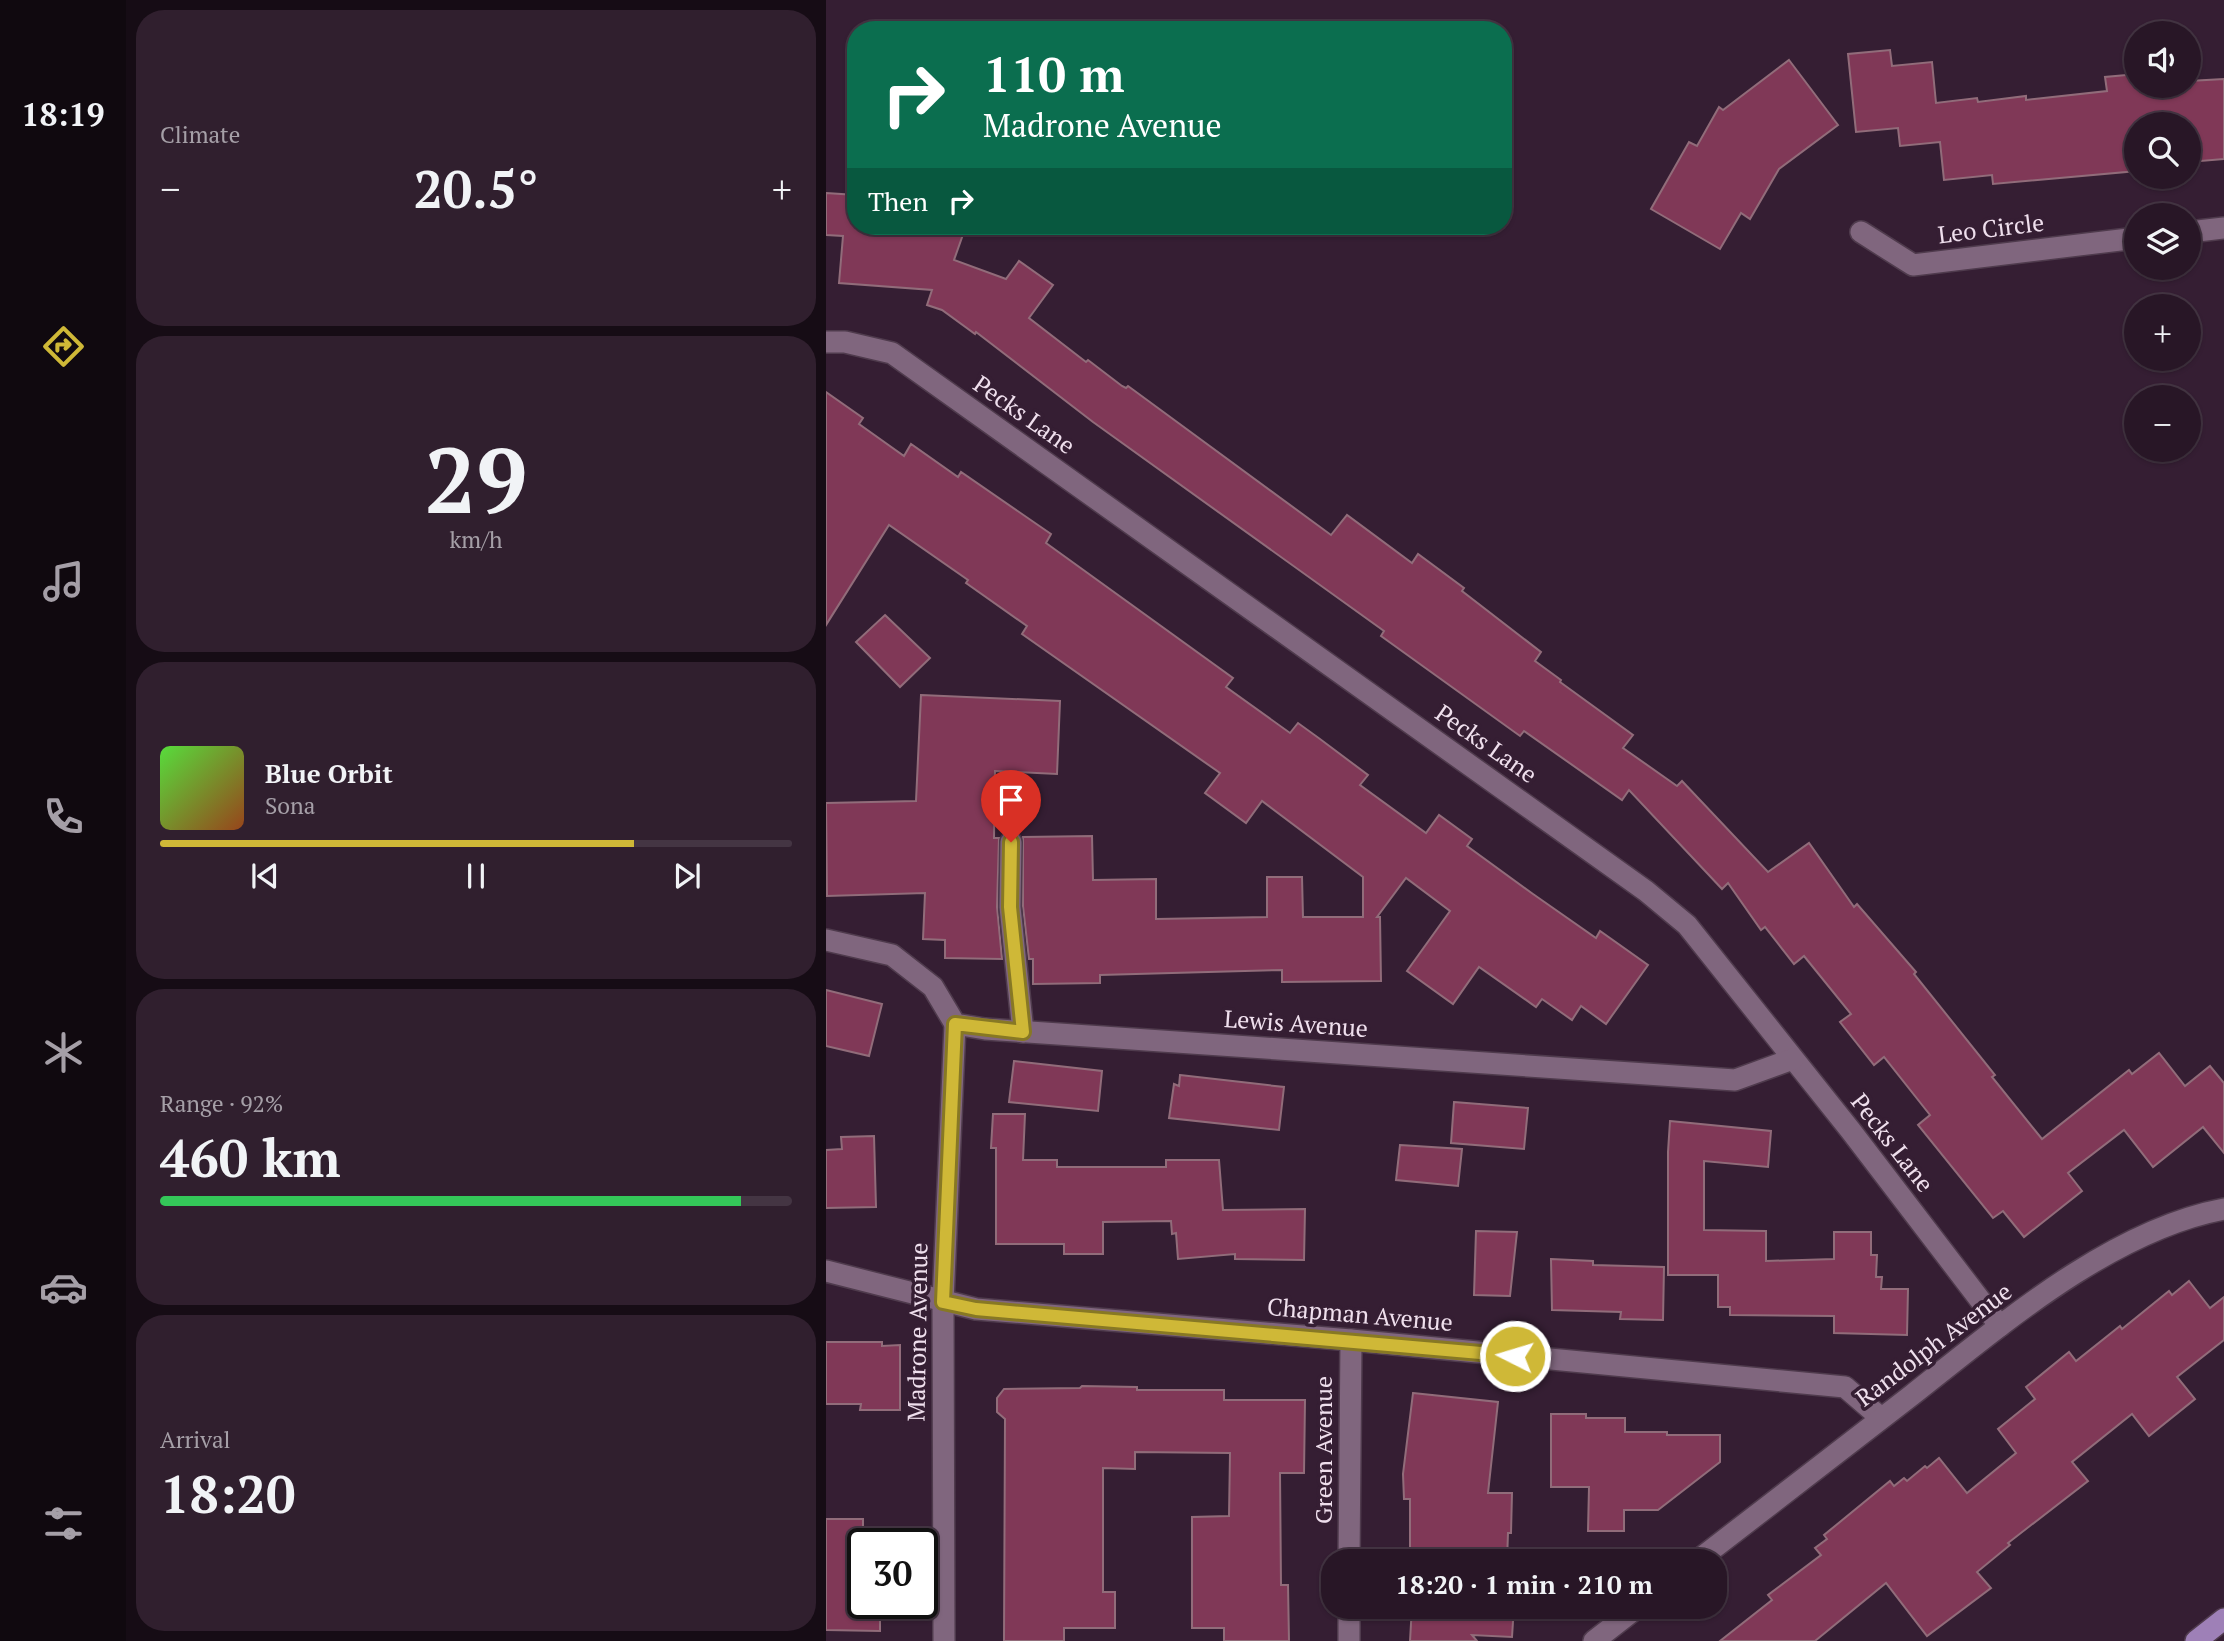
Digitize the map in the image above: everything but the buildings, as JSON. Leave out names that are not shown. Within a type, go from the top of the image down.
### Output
[{"type":"main road","points":[[2196,1641],[2224,1619]]},
{"type":"street","points":[[2201,231],[2224,228]]},
{"type":"street","name":"Leo Circle","points":[[1861,232],[1913,265],[2124,240]]},
{"type":"street","name":"Pecks Lane","points":[[826,342],[845,342],[892,353],[1646,891],[1687,925],[2000,1326]]},
{"type":"street","points":[[1011,842],[1010,907],[1023,1032]]},
{"type":"street","points":[[826,940],[892,954],[933,987],[955,1024]]},
{"type":"street","name":"Lewis Avenue","points":[[955,1024],[1023,1032],[1735,1080],[1793,1059]]},
{"type":"street","name":"Madrone Avenue","points":[[944,1641],[943,1302],[955,1024]]},
{"type":"street","name":"Randolph Avenue","points":[[1712,1549],[2000,1326],[2098,1259],[2137,1238],[2197,1214],[2224,1209]]},
{"type":"street","name":"Chapman Avenue","points":[[826,1271],[976,1309],[1351,1340],[1845,1387],[1881,1418]]},
{"type":"street","name":"Green Avenue","points":[[1349,1549],[1351,1340]]},
{"type":"street","points":[[1349,1619],[1349,1641]]},
{"type":"street","points":[[1594,1641],[1622,1619]]},
{"type":"route","points":[[1011,842],[1010,907],[1023,1032],[955,1024],[943,1302],[976,1309],[1515,1356]]}]
